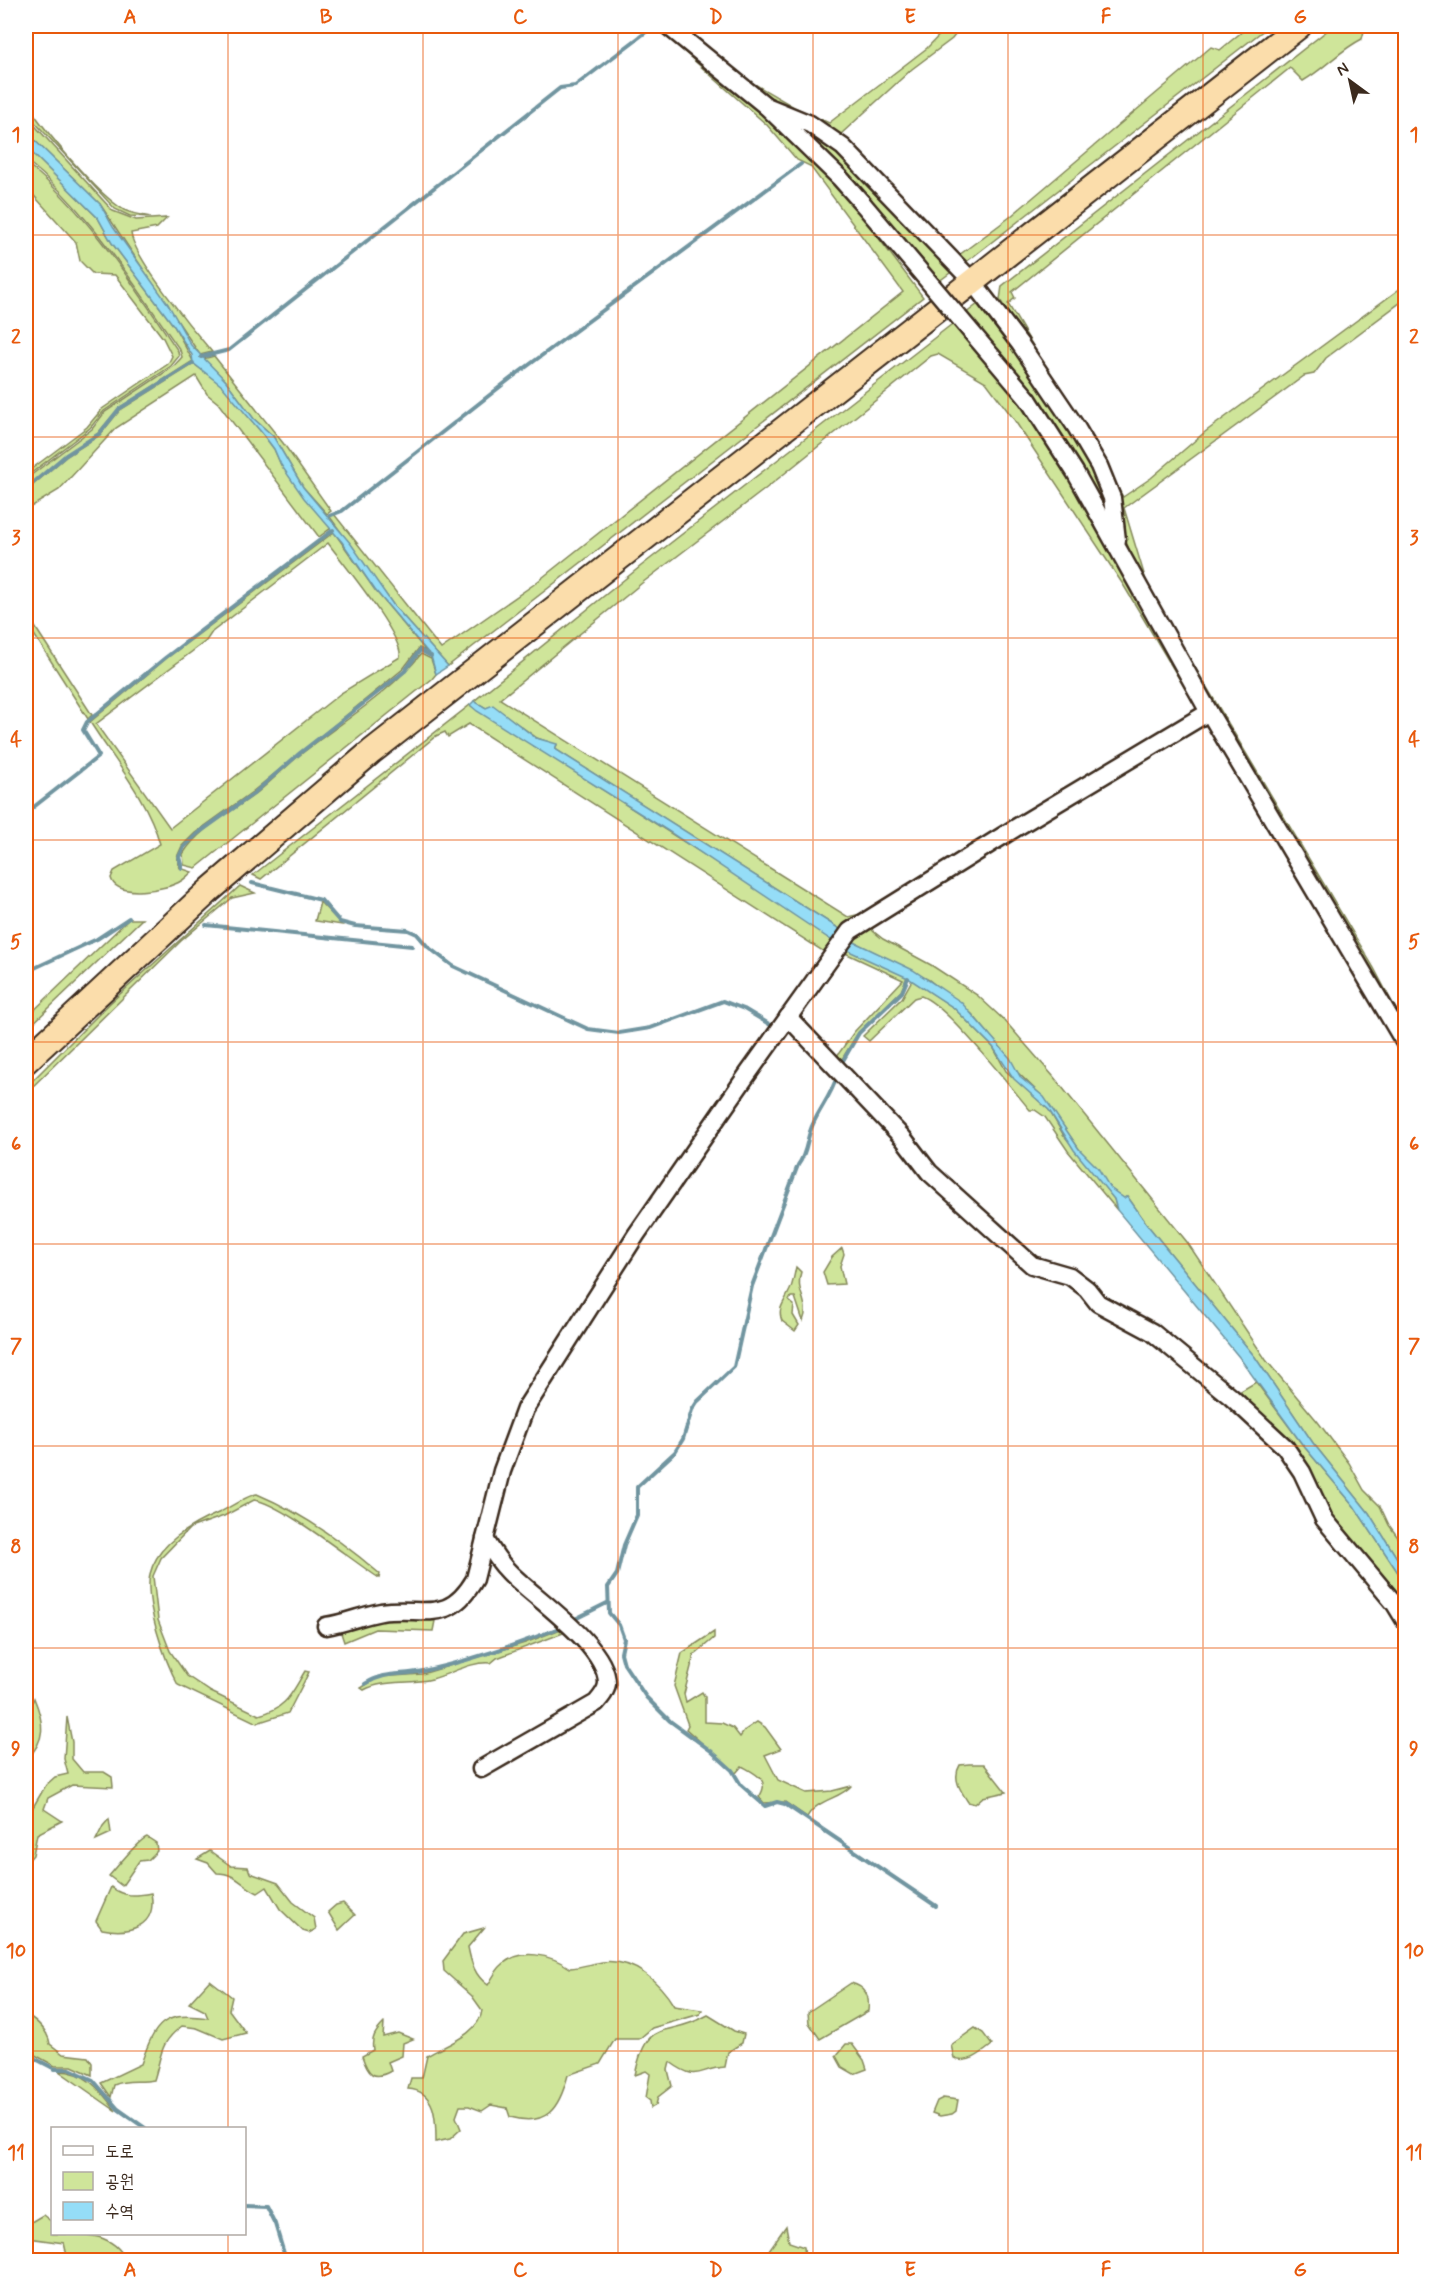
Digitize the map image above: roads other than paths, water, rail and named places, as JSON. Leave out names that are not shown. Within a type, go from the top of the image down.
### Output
[{"type":"highway","points":[[26,1061],[211,889],[371,752],[971,280],[1299,26]]},
{"type":"street","points":[[668,26],[766,106],[840,178],[1028,399],[1075,472],[1209,712],[1406,1045]]},
{"type":"street","points":[[766,106],[810,124],[843,147],[971,280],[1039,371],[1077,427],[1099,466],[1112,498],[1118,549]]},
{"type":"street","points":[[326,1626],[348,1623],[380,1612],[423,1613],[449,1608],[468,1592],[475,1579],[502,1471],[525,1409],[636,1235],[850,932],[1017,827],[1209,712]]},
{"type":"street","points":[[788,1017],[903,1138],[929,1172],[1032,1265],[1070,1276],[1087,1289],[1098,1303],[1152,1332],[1231,1397],[1286,1447],[1302,1472],[1324,1519],[1395,1604],[1406,1622]]},
{"type":"street","points":[[481,1769],[596,1703],[606,1692],[607,1682],[588,1644],[510,1573],[496,1557],[485,1539]]},
{"type":"water","points":[[26,132],[100,204],[113,227],[168,304],[191,345],[226,381],[254,419],[273,436],[303,487],[351,544],[394,606],[448,666],[436,674],[431,656],[375,590],[342,542],[304,498],[262,433],[222,386],[193,363],[192,355],[174,326],[112,243],[98,218],[26,147]]},
{"type":"water","points":[[474,701],[486,708],[493,705],[536,738],[557,744],[555,749],[846,933],[837,944],[668,831],[477,711],[470,705]]},
{"type":"water","points":[[850,940],[913,970],[961,1002],[1010,1058],[1021,1078],[1044,1097],[1079,1149],[1098,1168],[1110,1188],[1124,1198],[1127,1196],[1149,1227],[1255,1357],[1313,1443],[1369,1513],[1405,1571],[1405,1583],[1354,1506],[1302,1444],[1239,1357],[1117,1210],[1114,1199],[1074,1150],[1049,1110],[1014,1079],[993,1047],[954,1008],[908,978],[851,952],[845,947]]},
{"type":"waterway","points":[[201,357],[229,350],[560,88],[575,86],[654,26]]},
{"type":"waterway","points":[[329,516],[342,511],[510,379],[801,164]]},
{"type":"waterway","points":[[26,489],[66,455],[99,434],[119,409],[193,363]]},
{"type":"waterway","points":[[26,813],[99,756],[83,730],[87,722],[165,658],[333,530]]},
{"type":"waterway","points":[[182,868],[179,857],[184,847],[197,834],[253,794],[300,753],[405,671],[420,650],[431,656]]},
{"type":"waterway","points":[[252,883],[321,900],[340,922],[355,926],[408,930],[417,934],[428,947],[453,966],[588,1029],[619,1033],[650,1028],[723,1001],[744,1009],[774,1027]]},
{"type":"waterway","points":[[26,972],[97,939],[129,918]]},
{"type":"waterway","points":[[206,925],[412,946]]},
{"type":"waterway","points":[[841,1064],[859,1033],[902,992],[908,978]]},
{"type":"waterway","points":[[837,1076],[811,1129],[804,1155],[798,1165],[752,1286],[734,1367],[697,1402],[692,1410],[683,1439],[675,1452],[637,1487],[637,1515],[624,1545],[617,1574],[608,1587],[609,1613],[619,1625],[624,1639],[621,1653],[624,1664],[646,1697],[670,1721],[711,1751],[732,1770],[741,1785],[765,1806],[777,1802],[785,1804],[936,1906]]},
{"type":"waterway","points":[[573,1620],[607,1603]]},
{"type":"waterway","points":[[365,1684],[387,1675],[423,1671],[476,1657],[564,1626]]},
{"type":"waterway","points":[[26,2054],[55,2069],[70,2069],[93,2080],[118,2109],[144,2127]]},
{"type":"waterway","points":[[246,2205],[266,2206],[275,2224],[286,2260]]}]
